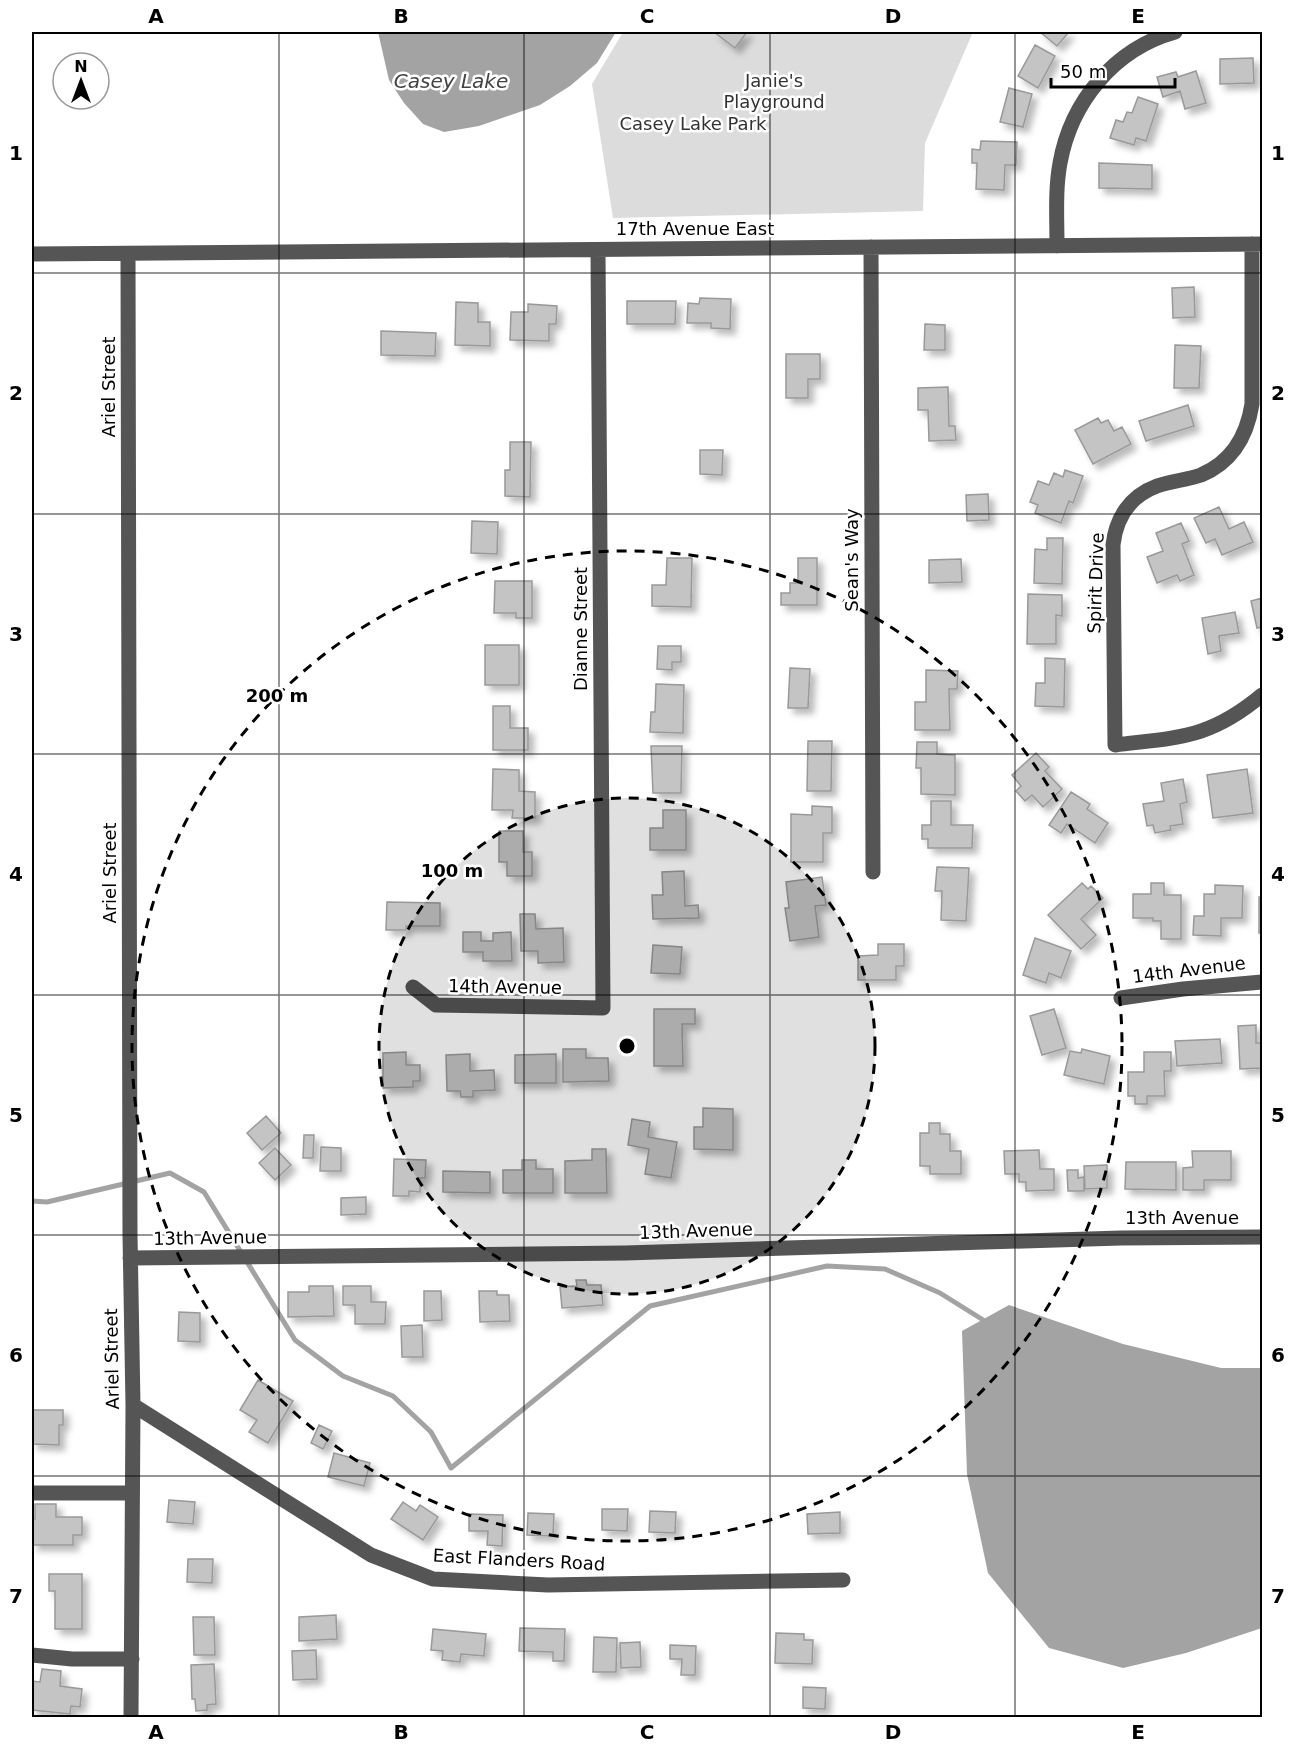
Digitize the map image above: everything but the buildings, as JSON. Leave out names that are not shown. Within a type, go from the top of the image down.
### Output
[{"type":"street","points":[[1057,246],[1059,165],[1076,114],[1099,81],[1122,59],[1142,45],[1174,32]]},
{"type":"street","name":"17th Avenue East","points":[[32,254],[1257,244]]},
{"type":"street","name":"Spirit Drive","points":[[1257,244],[1252,404],[1250,422],[1243,439],[1232,454],[1203,474],[1156,486],[1140,495],[1124,512],[1114,534],[1114,745],[1175,739],[1198,733],[1242,712],[1263,695]]},
{"type":"street","name":"Sean's Way","points":[[871,247],[873,872]]},
{"type":"street","name":"Dianne Street","points":[[598,250],[603,1008]]},
{"type":"street","name":"Ariel Street","points":[[128,254],[130,1258],[133,1405],[131,1718]]},
{"type":"street","name":"14th Avenue","points":[[1120,998],[1183,989],[1263,982]]},
{"type":"street","name":"14th Avenue","points":[[413,987],[436,1005],[603,1008]]},
{"type":"street","name":"13th Avenue","points":[[130,1258],[625,1253],[1121,1238],[1263,1237]]},
{"type":"street","name":"East Flanders Road","points":[[133,1405],[371,1556],[433,1579],[548,1585],[843,1580]]},
{"type":"street","points":[[32,1493],[132,1493]]},
{"type":"street","points":[[32,1655],[72,1659],[132,1659]]},
{"type":"green space","name":"Casey Lake Park","points":[[623,32],[973,32],[925,143],[923,211],[613,218],[592,84]]},
{"type":"water","name":"Casey Lake","points":[[378,32],[616,32],[597,63],[570,86],[540,105],[479,126],[444,132],[423,124],[404,103],[389,80]]},
{"type":"water","points":[[1009,1305],[1123,1344],[1221,1368],[1262,1368],[1262,1628],[1186,1653],[1123,1668],[1049,1648],[988,1573],[967,1474],[962,1331]]},
{"type":"waterway","points":[[32,1201],[47,1202],[170,1173],[204,1192],[295,1340],[343,1376],[393,1396],[431,1432],[451,1468],[650,1306],[827,1266],[885,1269],[940,1293],[988,1323]]},
{"type":"park label","name":"Janie's Playground","points":[[774,91]]}]
